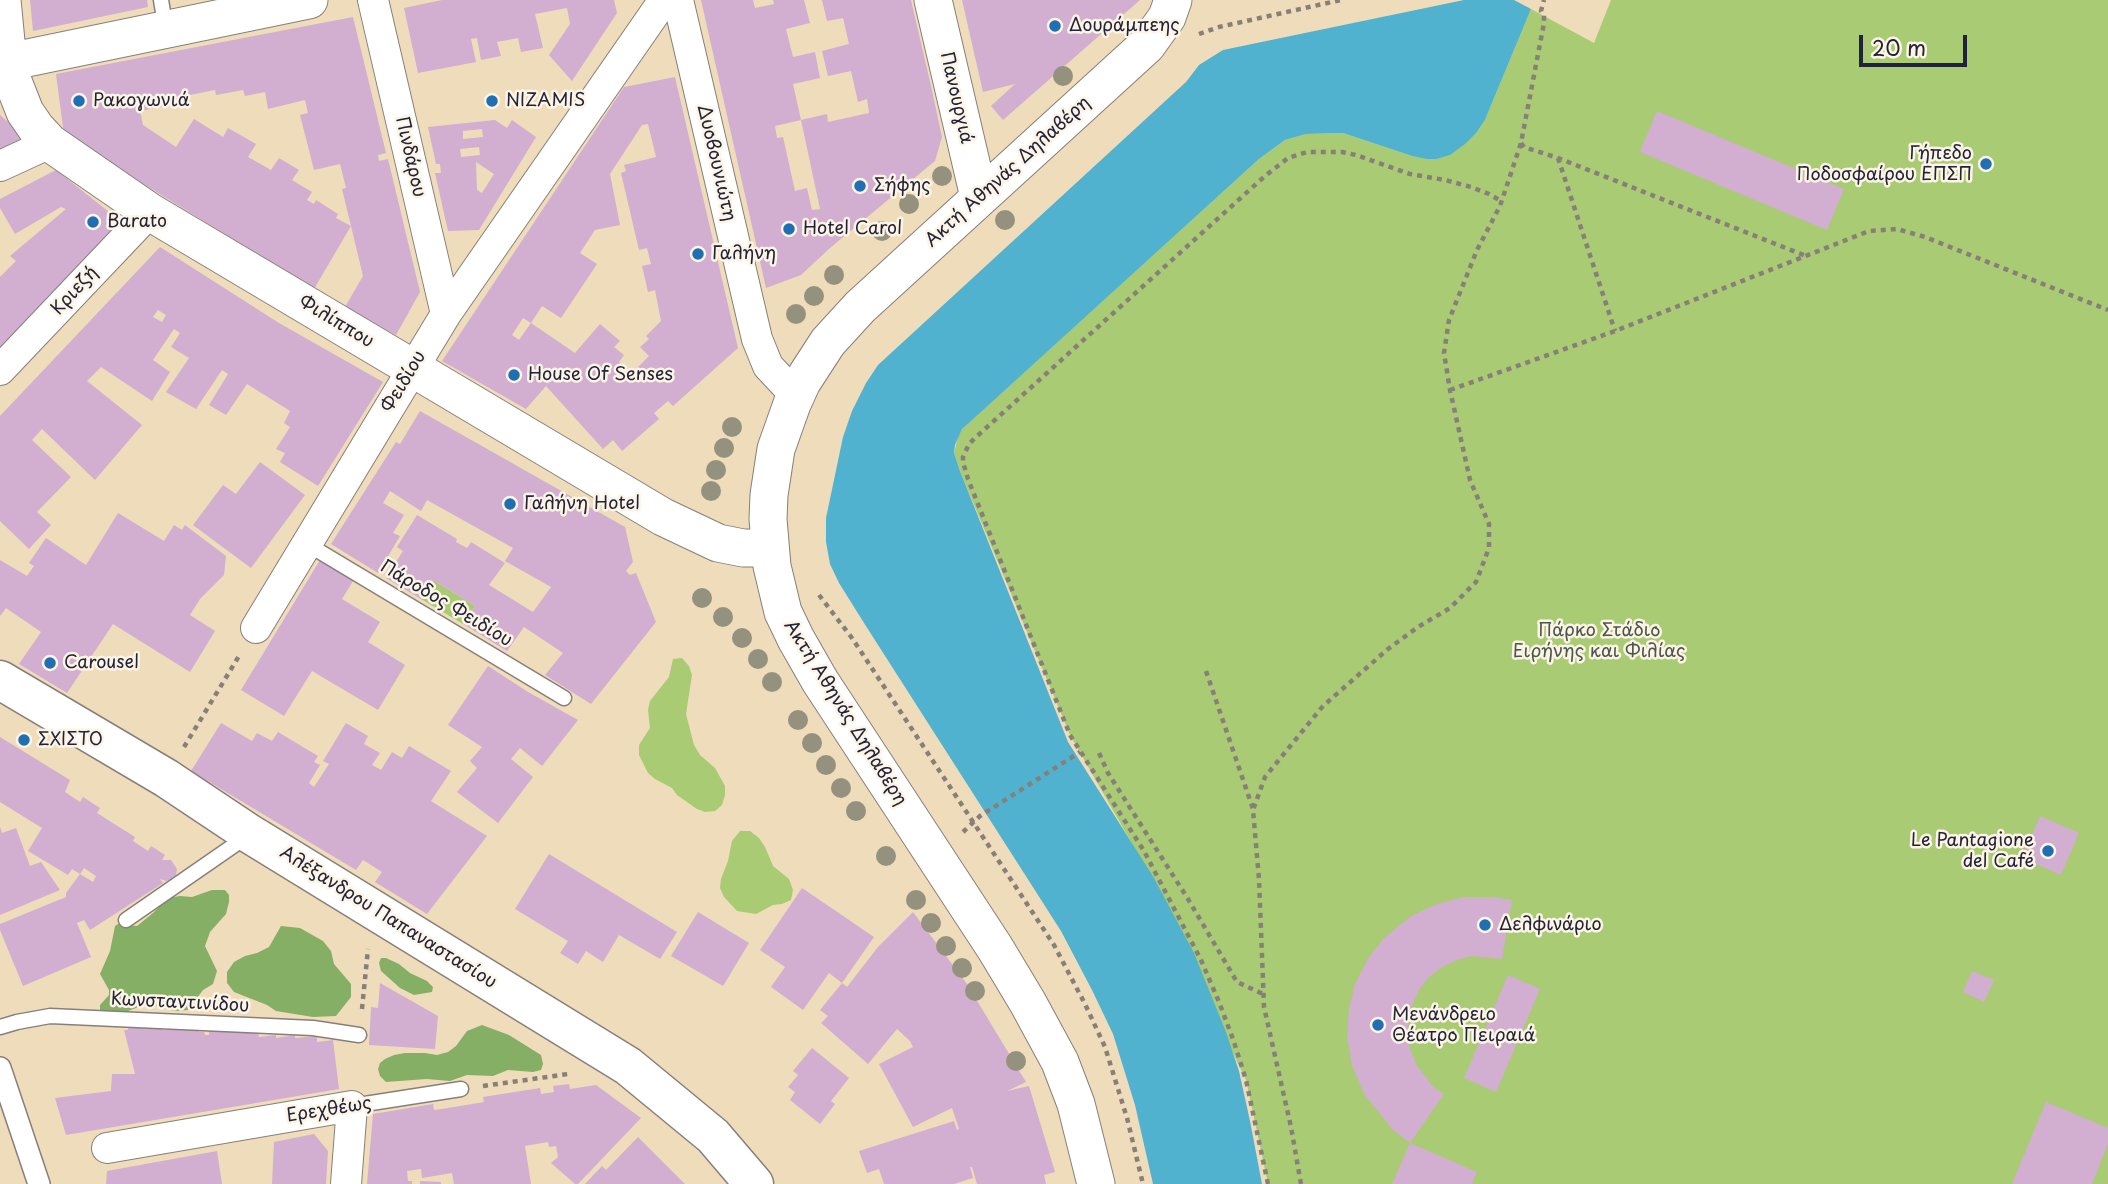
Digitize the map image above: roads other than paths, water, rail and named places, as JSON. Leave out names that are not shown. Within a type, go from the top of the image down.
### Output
[{"type":"main road","name":"Αλέξανδρου Παπαναστασίου","points":[[0,681],[166,778],[250,834],[628,1066],[713,1136],[754,1184]]},
{"type":"street","name":"Φιλίππου","points":[[2,0],[4,63],[25,112],[50,143],[150,212],[689,531],[718,543],[743,548],[769,548]]},
{"type":"street","points":[[4,63],[163,15],[309,0]]},
{"type":"street","name":"Πινδάρου","points":[[373,0],[446,314]]},
{"type":"street","name":"Φειδίου","points":[[256,628],[446,314],[664,0]]},
{"type":"street","name":"Δυοβουνιώτη","points":[[678,0],[757,339],[768,366],[796,396]]},
{"type":"street","name":"Πανουργιά","points":[[933,0],[979,197]]},
{"type":"street","name":"Ακτή Αθηνάς Δηλαβέρη","points":[[1096,1184],[1076,1104],[1060,1062],[995,948],[820,681],[796,639],[776,590],[769,548],[768,519],[772,471],[780,437],[796,396],[815,362],[844,324],[979,197],[1177,18]]},
{"type":"street","points":[[0,166],[50,143]]},
{"type":"street","name":"Κριεζή","points":[[0,370],[150,212]]},
{"type":"street","points":[[0,1068],[39,1184]]},
{"type":"street","points":[[346,1184],[352,1105]]},
{"type":"street","name":"Ερεχθέως","points":[[107,1148],[352,1105]]},
{"type":"lane","name":"Πάροδος Φειδίου","points":[[307,544],[564,698]]},
{"type":"lane","points":[[126,920],[250,834]]},
{"type":"lane","name":"Κωνσταντινίδου","points":[[0,1027],[17,1021],[50,1016],[313,1028],[359,1035]]},
{"type":"lane","name":"Ερεχθέως","points":[[352,1105],[461,1089]]},
{"type":"water","points":[[1464,0],[1514,0],[1531,9],[1485,120],[1465,144],[1450,155],[1427,159],[1343,133],[1306,134],[1285,140],[1259,159],[962,429],[955,445],[954,453],[960,471],[1068,742],[1154,878],[1194,953],[1239,1071],[1262,1184],[1153,1184],[1135,1105],[1113,1034],[1092,990],[1061,931],[864,623],[830,564],[826,518],[843,437],[852,411],[878,365],[1186,82],[1199,65],[1223,50]]},
{"type":"place","name":"Δουράμπεης","points":[[1055,26]]},
{"type":"place","name":"Ρακογωνιά","points":[[79,101]]},
{"type":"place","name":"NIZAMIS","points":[[492,101]]},
{"type":"place","name":"Γήπεδο Ποδοσφαίρου ΕΠΣΠ","points":[[1986,164]]},
{"type":"place","name":"Σήφης","points":[[860,186]]},
{"type":"place","name":"Barato","points":[[93,222]]},
{"type":"place","name":"Hotel Carol","points":[[789,229]]},
{"type":"place","name":"Γαλήνη","points":[[698,254]]},
{"type":"place","name":"House Of Senses","points":[[514,375]]},
{"type":"place","name":"Γαλήνη Hotel","points":[[510,504]]},
{"type":"place","name":"Carousel","points":[[50,663]]},
{"type":"place","name":"ΣΧΙΣΤΟ","points":[[24,740]]},
{"type":"place","name":"Le Pantagione del Café","points":[[2048,851]]},
{"type":"place","name":"Δελφινάριο","points":[[1485,925]]},
{"type":"place","name":"Μενάνδρειο Θέατρο Πειραιά","points":[[1378,1025]]},
{"type":"park label","name":"Πάρκο Στάδιο Ειρήνης και Φιλίας","points":[[1599,641]]}]
